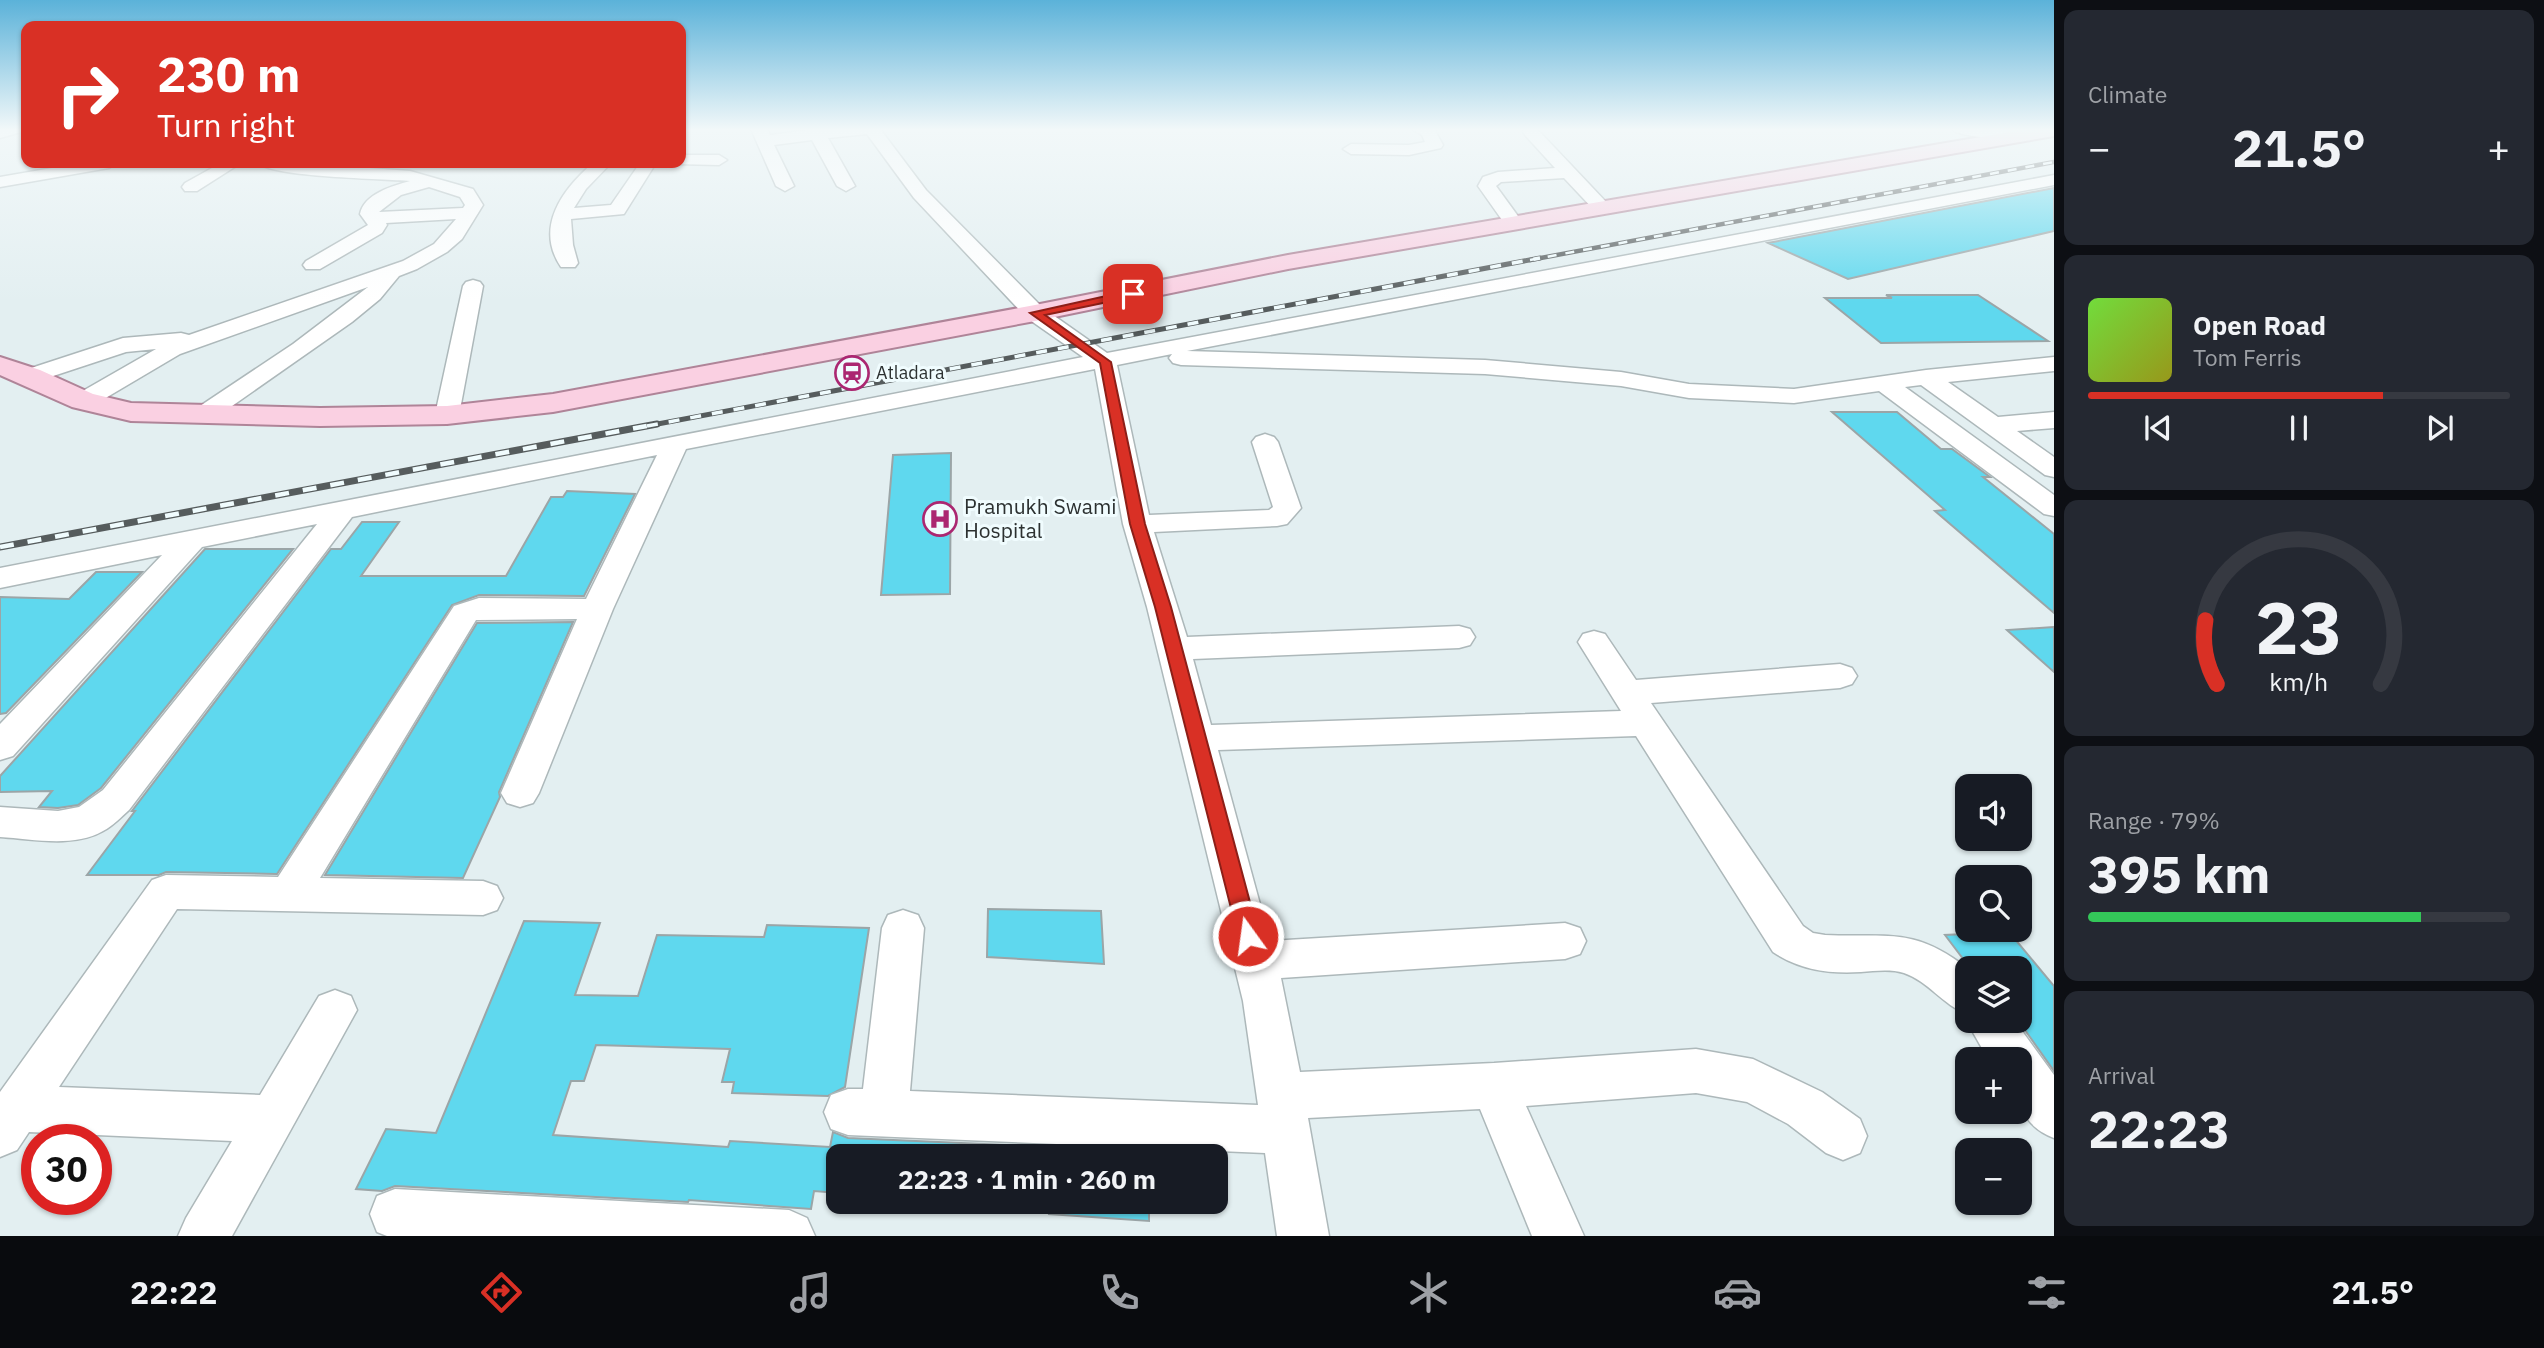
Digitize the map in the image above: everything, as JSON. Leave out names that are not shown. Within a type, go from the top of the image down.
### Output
[{"type":"main road","points":[[10,371],[83,401],[131,412],[320,418],[447,415],[553,402],[1035,313],[1288,262],[1727,187]]},
{"type":"street","points":[[313,265],[375,229],[378,225],[369,214],[370,208],[399,187]]},
{"type":"street","points":[[83,401],[172,349],[395,271],[438,252],[459,233],[474,205],[467,193],[451,187]]},
{"type":"street","points":[[568,263],[561,234],[568,197],[576,187]]},
{"type":"street","points":[[564,214],[617,210],[632,187]]},
{"type":"street","points":[[914,187],[1035,313],[1116,359],[1485,367],[1754,396],[1794,396],[1926,377],[2054,364]]},
{"type":"street","points":[[1487,187],[1514,223]]},
{"type":"street","points":[[1582,187],[1602,208]]},
{"type":"street","points":[[0,578],[676,443],[2019,187]]},
{"type":"street","points":[[372,218],[470,213]]},
{"type":"street","points":[[203,415],[251,386],[355,310],[395,271]]},
{"type":"street","points":[[447,415],[472,286]]},
{"type":"street","points":[[10,371],[123,345],[197,340]]},
{"type":"street","points":[[1116,359],[1137,524],[1174,649],[1265,1000],[1303,1236]]},
{"type":"street","points":[[1926,377],[2054,469]]},
{"type":"street","points":[[1884,383],[2054,508]]},
{"type":"street","points":[[1993,425],[2054,420]]},
{"type":"street","points":[[1137,524],[1277,518],[1287,508],[1265,442]]},
{"type":"street","points":[[520,793],[597,609],[676,443]]},
{"type":"street","points":[[0,822],[58,826],[89,821],[116,800],[344,509]]},
{"type":"street","points":[[0,747],[192,540]]},
{"type":"street","points":[[289,894],[465,613],[479,608],[597,609]]},
{"type":"street","points":[[1174,649],[1459,637]]},
{"type":"street","points":[[1594,642],[1769,913],[1789,939],[1811,951],[1835,954],[1895,953],[1934,966],[1955,984]]},
{"type":"street","points":[[1197,738],[1637,708],[1840,677]]},
{"type":"street","points":[[9,1121],[166,892],[483,898]]},
{"type":"street","points":[[903,928],[866,1112],[1283,1113],[1494,1086],[1696,1071],[1753,1081],[1805,1108],[1843,1136]]},
{"type":"street","points":[[1255,961],[1565,941]]},
{"type":"street","points":[[204,1236],[335,1010]]},
{"type":"street","points":[[2032,1083],[2054,1115]]},
{"type":"street","points":[[1494,1086],[1558,1236]]},
{"type":"street","points":[[9,1121],[272,1119]]},
{"type":"street","points":[[395,1214],[789,1236]]},
{"type":"building","points":[[2054,188],[2054,231],[1848,279],[1768,243]]},
{"type":"building","points":[[1886,295],[1978,295],[2048,341],[1881,343],[1825,298],[1892,298]]},
{"type":"building","points":[[1832,412],[1897,412],[1941,449],[1952,449],[1990,477],[1983,477],[2054,534],[2054,613],[1935,511],[1945,510]]},
{"type":"building","points":[[951,453],[950,594],[881,595],[893,455]]},
{"type":"building","points":[[567,491],[635,494],[584,596],[479,595],[452,605],[277,874],[166,872],[159,875],[87,875],[135,811],[132,811],[331,549],[341,549],[362,522],[399,522],[361,576],[506,576],[551,497],[563,497]]},
{"type":"building","points":[[205,549],[293,549],[101,788],[78,805],[58,808],[39,807],[52,791],[0,792],[0,776]]},
{"type":"building","points":[[96,572],[142,572],[6,713],[0,714],[0,597],[69,599]]},
{"type":"building","points":[[573,622],[463,878],[325,875],[477,623]]},
{"type":"building","points":[[2054,627],[2054,672],[2007,630]]},
{"type":"building","points":[[988,909],[1101,911],[1104,964],[987,957]]},
{"type":"building","points":[[524,921],[600,923],[575,995],[638,996],[657,935],[764,937],[767,925],[869,928],[845,1087],[828,1096],[732,1093],[734,1082],[722,1082],[730,1049],[596,1045],[584,1081],[571,1081],[553,1135],[728,1147],[730,1141],[826,1147],[826,1192],[814,1191],[811,1209],[689,1200],[395,1186],[382,1191],[356,1189],[386,1129],[436,1133]]},
{"type":"building","points":[[1945,935],[1955,935],[1955,942],[2017,942],[2029,956],[1961,956]]},
{"type":"building","points":[[2032,960],[2054,986],[2054,1071],[2027,1033],[2032,1033]]},
{"type":"building","points":[[833,1132],[848,1138],[986,1144],[831,1144]]},
{"type":"building","points":[[1049,1214],[1149,1214],[1149,1221]]},
{"type":"railway","points":[[1530,260],[1922,187]]},
{"type":"railway","points":[[647,426],[1540,258]]},
{"type":"railway","points":[[0,547],[657,424]]},
{"type":"place","name":"Atladara","points":[[852,373]]},
{"type":"place","name":"Pramukh Swami Hospital","points":[[940,519]]},
{"type":"route","points":[[1133,294],[1035,313],[1105,362],[1137,524],[1163,607],[1248,936]]}]
